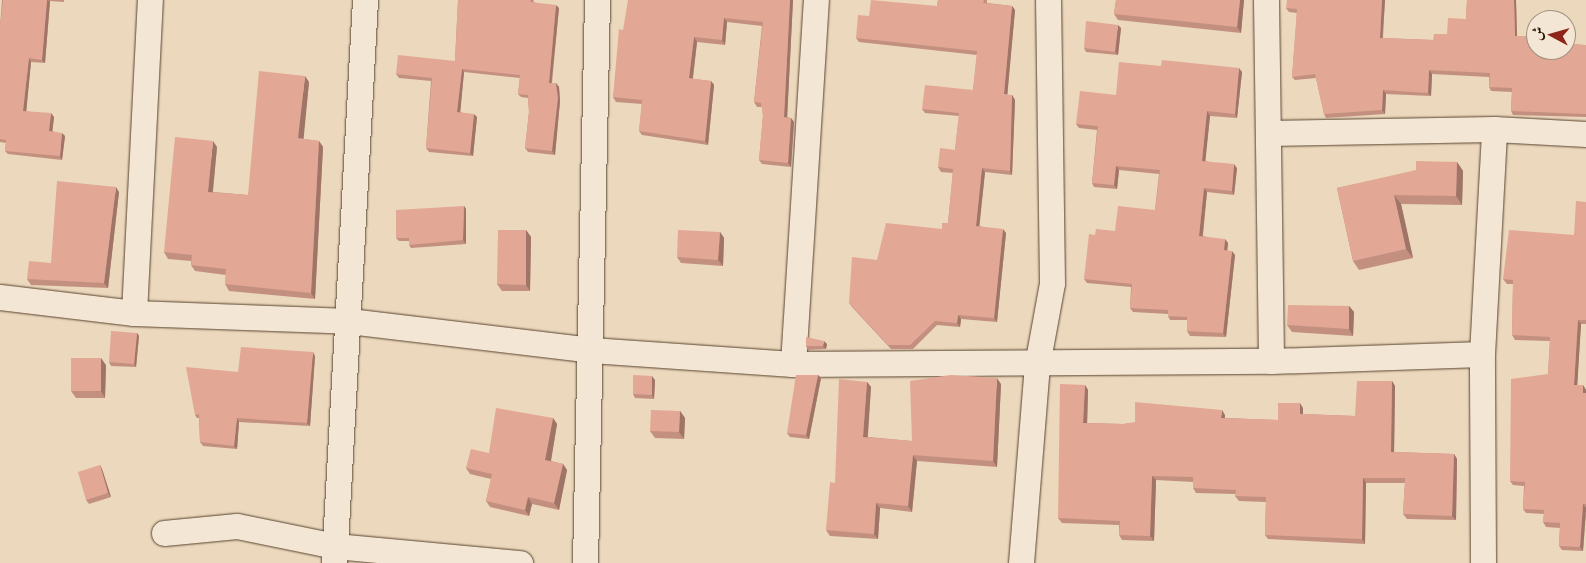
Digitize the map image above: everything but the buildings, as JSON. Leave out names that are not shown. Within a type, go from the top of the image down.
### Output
[{"type":"street","points":[[134,313],[150,0]]},
{"type":"street","points":[[334,554],[349,321],[365,0]]},
{"type":"street","points":[[585,563],[597,0]]},
{"type":"street","points":[[794,364],[816,0]]},
{"type":"street","points":[[1021,563],[1037,365],[1052,283],[1048,0]]},
{"type":"street","points":[[1266,0],[1272,361]]},
{"type":"street","points":[[1268,133],[1494,129],[1586,134]]},
{"type":"street","points":[[1483,563],[1482,354],[1494,129]]},
{"type":"street","points":[[0,297],[134,313],[349,321],[591,350],[794,364],[1037,365],[1272,361],[1482,354]]},
{"type":"street","points":[[164,532],[237,526],[334,554],[520,563]]}]
